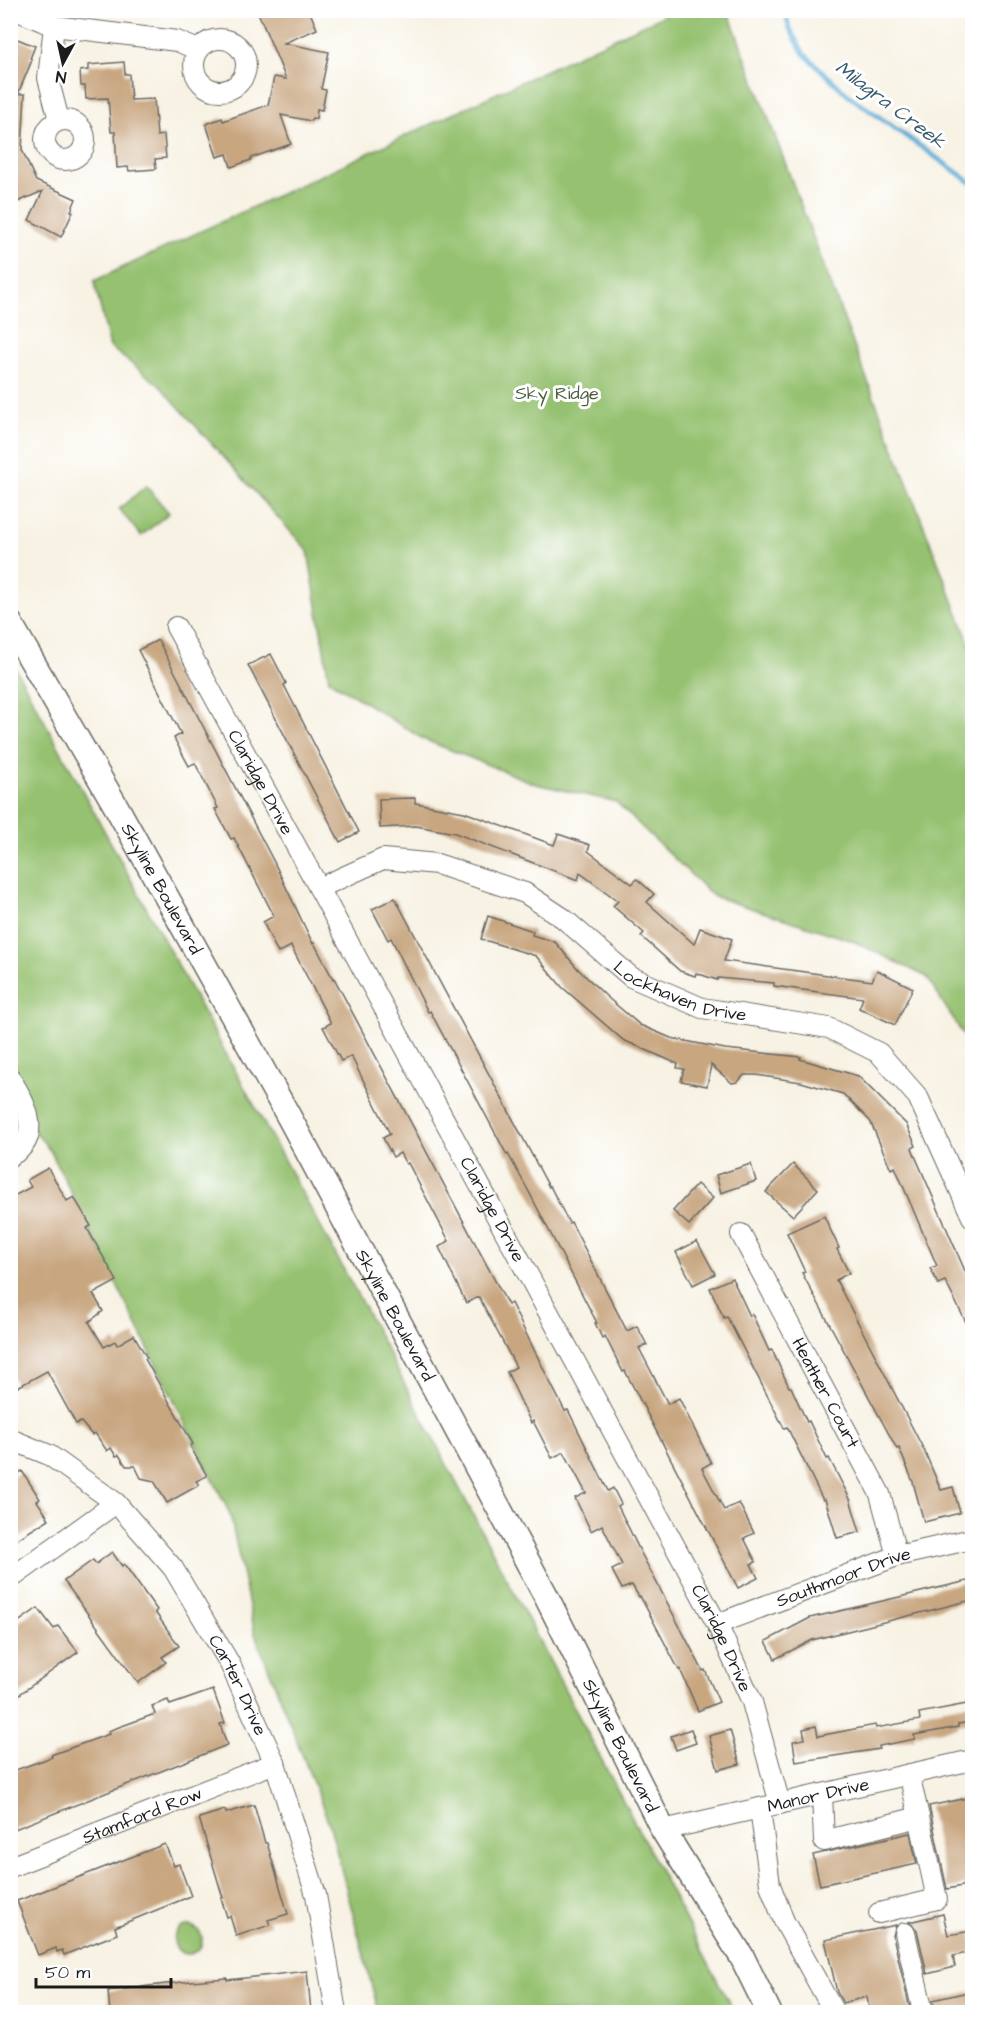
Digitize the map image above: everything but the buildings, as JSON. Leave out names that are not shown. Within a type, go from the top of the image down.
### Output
[{"type":"main road","name":"Skyline Boulevard","points":[[10,624],[117,807],[295,1127],[546,1596],[663,1830],[742,1957],[769,2013]]},
{"type":"street","points":[[16,10],[54,26],[177,41],[198,50]]},
{"type":"street","points":[[54,26],[48,78],[59,120]]},
{"type":"street","name":"Claridge Drive","points":[[176,627],[717,1624],[752,1702],[780,1804]]},
{"type":"street","name":"Lockhaven Drive","points":[[319,888],[383,859],[437,864],[525,893],[563,918],[631,977],[702,1008],[829,1028],[879,1053],[918,1097],[972,1217]]},
{"type":"street","points":[[10,1078],[22,1097],[31,1127],[22,1150],[10,1156]]},
{"type":"street","name":"Heather Court","points":[[741,1234],[880,1494],[897,1556]]},
{"type":"street","name":"Carter Drive","points":[[10,1439],[49,1455],[117,1503],[173,1568],[230,1664],[275,1763],[316,1895],[336,2013]]},
{"type":"street","points":[[10,1579],[117,1503]]},
{"type":"street","name":"Southmoor Drive","points":[[717,1624],[897,1556],[972,1539]]},
{"type":"street","name":"Manor Drive","points":[[663,1830],[972,1760]]},
{"type":"street","name":"Stamford Row","points":[[10,1867],[275,1763]]},
{"type":"street","points":[[879,1913],[937,1899],[909,1774]]},
{"type":"street","points":[[822,1794],[824,1840],[919,1817]]},
{"type":"street","points":[[760,1808],[770,1885],[784,1921],[834,2013]]},
{"type":"street","points":[[905,1933],[923,2013]]},
{"type":"green space","name":"Sky Ridge","points":[[673,11],[728,11],[972,650],[972,1049],[927,977],[853,941],[713,896],[616,802],[536,784],[423,739],[329,680],[308,551],[159,385],[110,347],[94,281]]},
{"type":"green space","points":[[146,486],[169,513],[141,536],[119,509]]},
{"type":"green space","points":[[10,658],[361,1301],[734,2012],[377,2012],[330,1826],[255,1634],[230,1514],[51,1152],[11,1100]]},
{"type":"green space","points":[[188,1926],[198,1930],[202,1940],[198,1950],[188,1954],[178,1950],[174,1940],[178,1930]]},
{"type":"waterway","name":"Milagra Creek","points":[[785,10],[789,27],[804,54],[848,95],[972,183]]}]
